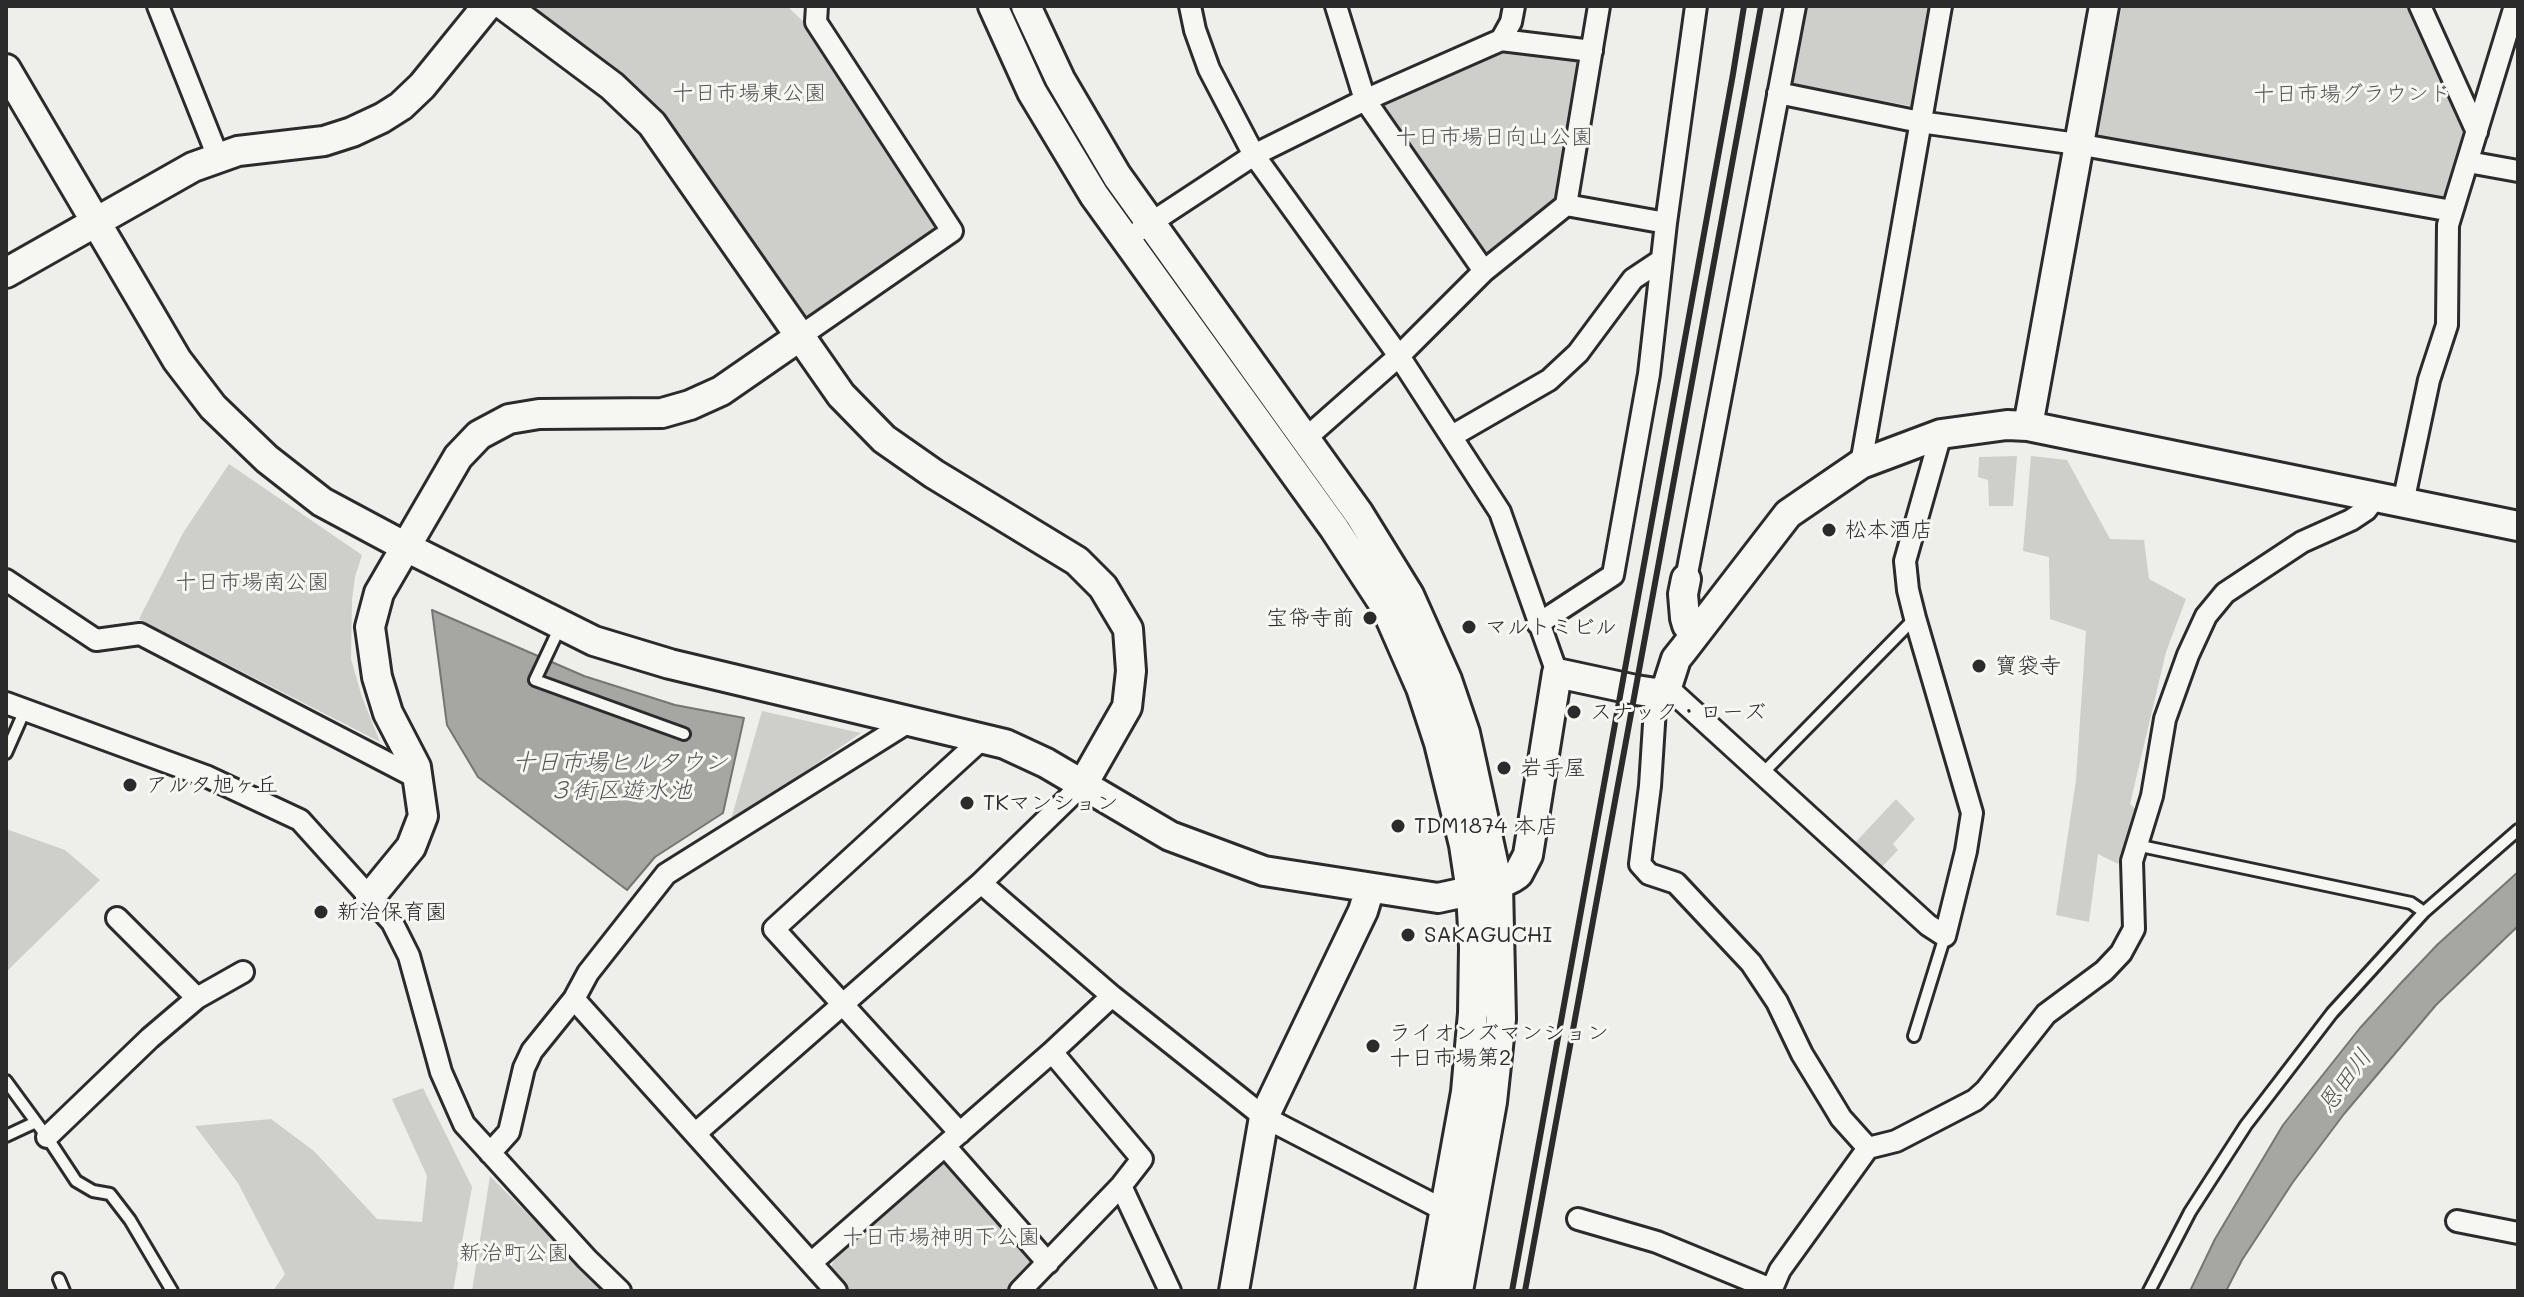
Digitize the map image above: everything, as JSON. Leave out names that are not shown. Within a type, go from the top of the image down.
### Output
[{"type":"street","points":[[158,6],[218,157]]},
{"type":"street","points":[[6,273],[193,167],[238,151],[324,141],[382,118],[401,106],[422,86],[487,6]]},
{"type":"street","points":[[505,6],[612,86],[652,124],[841,395],[884,439],[934,474],[1077,561],[1103,587],[1128,629],[1131,671],[1127,707],[1083,784],[981,883],[696,1133]]},
{"type":"street","points":[[370,897],[411,847],[423,816],[416,767],[388,713],[377,677],[370,627],[379,593],[458,457],[479,435],[509,419],[539,414],[662,413],[721,391],[952,231],[816,22],[817,6]]},
{"type":"street","points":[[993,6],[1032,92],[1094,195],[1334,528],[1385,606],[1421,688],[1439,743],[1464,845],[1484,889],[1474,947],[1473,1013],[1466,1092],[1430,1291]]},
{"type":"street","points":[[1026,6],[1081,117],[1149,224],[1359,514],[1409,595],[1447,680],[1465,733],[1501,1019],[1492,1102],[1458,1291]]},
{"type":"street","points":[[6,69],[177,360],[213,407],[267,459],[322,502],[594,641],[670,664],[1005,744],[1083,784],[1170,836],[1264,871],[1438,898],[1484,889],[1518,874],[1528,855],[1557,673],[1500,512],[1399,356],[1254,155],[1209,69],[1190,6]]},
{"type":"street","points":[[1336,6],[1365,100],[1484,271]]},
{"type":"street","points":[[1501,40],[1511,22],[1514,6]]},
{"type":"street","points":[[1305,439],[1399,356],[1484,271],[1566,205],[1599,6]]},
{"type":"street","points":[[1538,624],[1613,575],[1649,374],[1660,261],[1696,6]]},
{"type":"street","points":[[1695,633],[1687,625],[1683,594],[1795,6]]},
{"type":"street","points":[[1861,464],[1941,6]]},
{"type":"street","points":[[2028,426],[2104,6]]},
{"type":"street","points":[[2420,6],[2477,132]]},
{"type":"street","points":[[1578,1219],[1657,1242],[1771,1290],[1780,1270],[1868,1148],[1896,1141],[1975,1100],[2046,1014],[2104,971],[2121,953],[2134,929],[2131,876],[2136,845],[2152,796],[2165,719],[2206,616],[2225,593],[2302,542],[2389,500],[2447,325],[2448,225],[2515,6]]},
{"type":"street","points":[[1125,240],[1254,155],[1365,100],[1501,40],[1592,51]]},
{"type":"street","points":[[1778,93],[1920,122],[2077,144],[2452,211]]},
{"type":"street","points":[[2468,162],[2518,171]]},
{"type":"street","points":[[1566,205],[1666,223]]},
{"type":"street","points":[[1452,436],[1549,380],[1578,353],[1633,279],[1660,261]]},
{"type":"street","points":[[1868,1148],[1841,1118],[1802,1054],[1777,1002],[1751,963],[1676,883],[1649,874],[1640,864],[1662,690],[1676,659],[1788,514],[1861,464],[1941,434],[2007,425],[2028,426],[2518,526]]},
{"type":"street","points":[[1557,673],[1662,690],[1763,773],[1928,925],[1945,936],[1972,813],[1915,618],[1905,561],[1941,434]]},
{"type":"street","points":[[6,580],[96,640],[140,634],[417,778]]},
{"type":"street","points":[[15,707],[208,777],[300,820],[392,922],[409,956],[441,1072],[464,1124],[620,1291]]},
{"type":"street","points":[[490,1153],[509,1132],[524,1068],[532,1051],[574,999],[588,973],[666,874],[910,721]]},
{"type":"street","points":[[983,738],[774,929],[952,1139],[1048,1263]]},
{"type":"street","points":[[981,883],[1112,996],[1264,1117],[1444,1210]]},
{"type":"street","points":[[1234,1291],[1264,1117],[1363,911],[1370,888]]},
{"type":"street","points":[[117,918],[197,998]]},
{"type":"street","points":[[42,1130],[197,998],[243,972]]},
{"type":"street","points":[[811,1263],[1112,996]]},
{"type":"street","points":[[574,999],[836,1291]]},
{"type":"street","points":[[1020,1291],[1121,1186],[1142,1159],[1052,1052]]},
{"type":"street","points":[[1121,1186],[1170,1291]]},
{"type":"street","points":[[2457,1221],[2518,1233]]},
{"type":"lane","points":[[1763,773],[1915,618]]},
{"type":"lane","points":[[561,625],[535,680],[684,734]]},
{"type":"lane","points":[[6,753],[15,707]]},
{"type":"lane","points":[[2149,1291],[2190,1212],[2262,1101],[2332,1013],[2424,912],[2518,830]]},
{"type":"lane","points":[[2136,845],[2411,903],[2424,912]]},
{"type":"lane","points":[[1914,1036],[1945,936]]},
{"type":"lane","points":[[6,1081],[76,1181],[93,1191],[110,1194],[130,1220],[172,1291]]},
{"type":"lane","points":[[6,1136],[42,1130]]},
{"type":"lane","points":[[59,1279],[64,1291]]},
{"type":"green space","name":"十日市場東公園","points":[[523,6],[787,6],[810,28],[941,228],[801,322],[674,135]]},
{"type":"green space","points":[[1807,6],[1930,6],[1911,106],[1793,84]]},
{"type":"green space","name":"十日市場グラウンド","points":[[2122,6],[2410,6],[2464,135],[2446,194],[2436,200],[2101,140],[2096,131]]},
{"type":"green space","name":"十日市場日向山公園","points":[[1509,46],[1584,55],[1560,202],[1486,259],[1381,104]]},
{"type":"green space","points":[[2017,456],[2013,506],[1989,506],[1988,480],[1978,477],[1979,457]]},
{"type":"green space","points":[[2031,456],[2067,460],[2110,539],[2144,540],[2149,579],[2186,599],[2166,652],[2130,804],[2139,812],[2118,864],[2098,854],[2089,922],[2056,915],[2076,780],[2086,631],[2050,619],[2049,557],[2023,551]]},
{"type":"green space","name":"十日市場南公園","points":[[229,464],[362,555],[352,600],[351,659],[380,742],[139,619],[183,533]]},
{"type":"green space","points":[[762,711],[861,733],[730,823]]},
{"type":"green space","points":[[1896,799],[1915,819],[1893,844],[1898,850],[1880,869],[1853,845]]},
{"type":"green space","points":[[6,829],[65,850],[100,880],[7,971]]},
{"type":"green space","points":[[423,1088],[472,1187],[453,1291],[273,1291],[285,1274],[238,1183],[195,1126],[271,1119],[314,1151],[377,1219],[422,1222],[427,1176],[392,1099]]},
{"type":"green space","name":"十日市場神明下公園","points":[[940,1164],[950,1164],[1033,1256],[1028,1268],[1006,1291],[848,1291],[830,1271],[834,1259]]},
{"type":"green space","name":"新治町公園","points":[[490,1176],[605,1291],[472,1291]]},
{"type":"water","name":"十日市場ヒルタウン ３街区遊水池","points":[[432,610],[584,676],[675,705],[744,718],[723,813],[655,857],[627,890],[478,777],[447,725]]},
{"type":"water","name":"恩田川","points":[[2518,872],[2518,926],[2436,1005],[2344,1114],[2293,1182],[2242,1260],[2226,1291],[2190,1291],[2215,1239],[2283,1125],[2360,1028],[2401,983],[2438,944]]},
{"type":"railway","points":[[1512,1291],[1744,6]]},
{"type":"railway","points":[[1525,1291],[1761,6]]},
{"type":"place","name":"松本酒店","points":[[1829,530]]},
{"type":"place","name":"宝帒寺前","points":[[1370,618]]},
{"type":"place","name":"マルトミビル","points":[[1469,627]]},
{"type":"place","name":"寶袋寺","points":[[1979,666]]},
{"type":"place","name":"スナック・ローズ","points":[[1574,712]]},
{"type":"place","name":"岩手屋","points":[[1504,768]]},
{"type":"place","name":"アルタ旭ヶ丘","points":[[130,785]]},
{"type":"place","name":"TKマンション","points":[[967,803]]},
{"type":"place","name":"TDM1874 本店","points":[[1398,826]]},
{"type":"place","name":"新治保育園","points":[[321,912]]},
{"type":"place","name":"SAKAGUCHI","points":[[1408,935]]},
{"type":"place","name":"ライオンズマンション 十日市場第2","points":[[1373,1046]]}]
